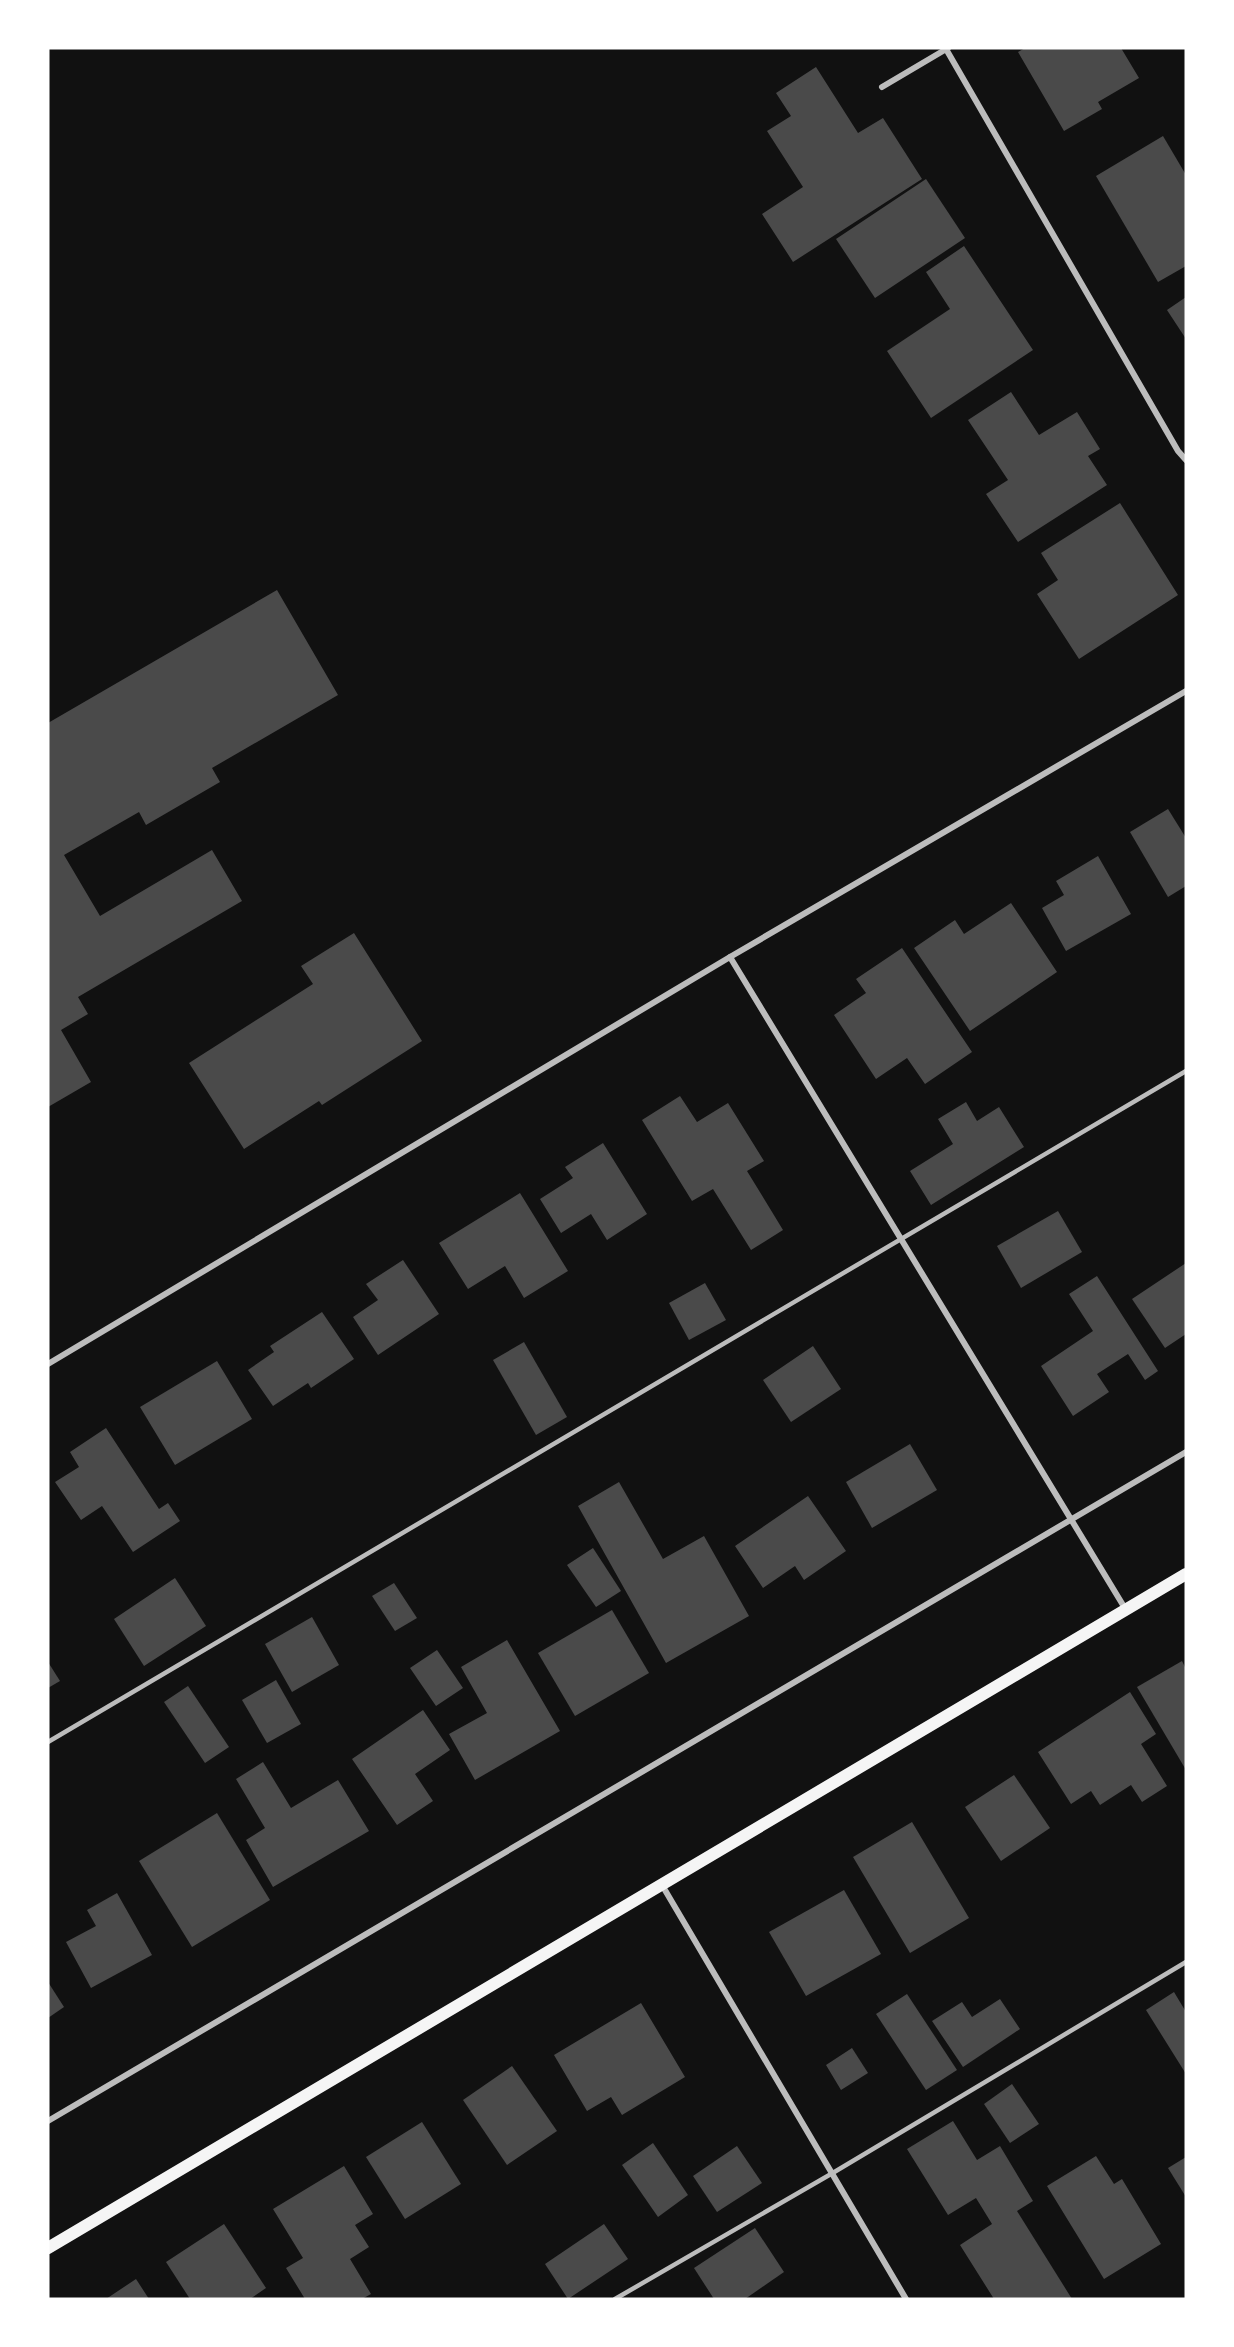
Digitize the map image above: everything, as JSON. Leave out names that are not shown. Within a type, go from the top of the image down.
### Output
[{"type":"main road","points":[[48,2248],[1186,1574]]},
{"type":"street","points":[[882,87],[947,49],[1178,451],[1186,460]]},
{"type":"street","points":[[48,1364],[730,957],[1186,691]]},
{"type":"street","points":[[730,957],[1126,1610]]},
{"type":"street","points":[[48,2121],[1186,1452]]},
{"type":"street","points":[[662,1885],[906,2299]]},
{"type":"lane","points":[[48,1742],[1186,1071]]},
{"type":"lane","points":[[615,2299],[831,2174],[1186,1962]]},
{"type":"building","points":[[1025,48],[1121,48],[1139,78],[1098,102],[1102,109],[1064,131],[1018,52]]},
{"type":"building","points":[[816,67],[858,133],[883,118],[922,179],[793,262],[762,214],[803,187],[767,131],[791,116],[776,93]]},
{"type":"building","points":[[1163,136],[1186,175],[1186,266],[1158,282],[1096,176]]},
{"type":"building","points":[[926,179],[965,238],[875,298],[836,239]]},
{"type":"building","points":[[964,246],[1033,350],[931,418],[887,351],[950,309],[926,272]]},
{"type":"building","points":[[1186,297],[1186,339],[1167,310]]},
{"type":"building","points":[[1011,392],[1039,435],[1077,412],[1100,449],[1088,456],[1107,485],[1018,542],[986,494],[1008,480],[968,420]]},
{"type":"building","points":[[1120,503],[1178,595],[1079,659],[1037,594],[1058,580],[1041,553]]},
{"type":"building","points":[[277,590],[338,695],[212,768],[220,782],[146,825],[139,812],[64,855],[100,916],[212,850],[242,901],[78,997],[88,1014],[61,1030],[91,1082],[48,1107],[48,723]]},
{"type":"building","points":[[1168,809],[1186,838],[1186,886],[1168,897],[1130,832]]},
{"type":"building","points":[[1098,856],[1131,914],[1066,951],[1042,908],[1064,895],[1056,881]]},
{"type":"building","points":[[1011,903],[1057,972],[970,1031],[914,948],[955,920],[964,934]]},
{"type":"building","points":[[354,933],[422,1041],[322,1105],[319,1101],[244,1149],[189,1063],[313,984],[301,966]]},
{"type":"building","points":[[902,948],[972,1052],[925,1084],[907,1058],[876,1079],[834,1015],[866,993],[856,979]]},
{"type":"building","points":[[680,1096],[697,1122],[728,1103],[764,1161],[747,1171],[783,1230],[751,1250],[713,1189],[692,1201],[642,1120]]},
{"type":"building","points":[[966,1102],[977,1121],[999,1107],[1024,1147],[931,1205],[910,1171],[953,1144],[938,1119]]},
{"type":"building","points":[[603,1143],[647,1214],[607,1240],[591,1214],[561,1233],[540,1199],[573,1178],[565,1167]]},
{"type":"building","points":[[520,1193],[568,1271],[524,1298],[505,1266],[468,1289],[439,1243]]},
{"type":"building","points":[[1058,1211],[1082,1252],[1021,1288],[997,1246]]},
{"type":"building","points":[[403,1260],[439,1314],[378,1355],[353,1317],[378,1300],[366,1284]]},
{"type":"building","points":[[1186,1263],[1186,1334],[1165,1348],[1132,1299]]},
{"type":"building","points":[[1097,1276],[1158,1371],[1145,1380],[1128,1354],[1097,1374],[1109,1392],[1073,1416],[1041,1366],[1093,1331],[1069,1294]]},
{"type":"building","points":[[705,1283],[726,1320],[689,1340],[669,1303]]},
{"type":"building","points":[[322,1312],[354,1359],[311,1388],[308,1383],[273,1406],[248,1370],[274,1352],[270,1346]]},
{"type":"building","points":[[524,1342],[567,1417],[536,1435],[493,1360]]},
{"type":"building","points":[[813,1346],[841,1389],[791,1422],[763,1380]]},
{"type":"building","points":[[217,1361],[252,1419],[175,1465],[140,1407]]},
{"type":"building","points":[[106,1428],[159,1509],[168,1503],[180,1521],[133,1552],[102,1506],[81,1520],[55,1482],[79,1467],[70,1452]]},
{"type":"building","points":[[910,1444],[937,1490],[872,1528],[846,1482]]},
{"type":"building","points":[[619,1482],[663,1559],[704,1536],[749,1616],[666,1663],[578,1506]]},
{"type":"building","points":[[808,1496],[846,1551],[804,1580],[795,1566],[763,1588],[735,1546]]},
{"type":"building","points":[[593,1548],[621,1591],[596,1607],[567,1565]]},
{"type":"building","points":[[175,1578],[206,1626],[144,1666],[114,1619]]},
{"type":"building","points":[[394,1583],[417,1618],[395,1631],[372,1596]]},
{"type":"building","points":[[612,1610],[649,1673],[575,1716],[538,1653]]},
{"type":"building","points":[[312,1617],[339,1665],[292,1692],[265,1644]]},
{"type":"building","points":[[507,1640],[560,1731],[475,1780],[449,1734],[487,1713],[461,1667]]},
{"type":"building","points":[[437,1650],[463,1688],[436,1706],[410,1668]]},
{"type":"building","points":[[1182,1661],[1186,1669],[1186,1770],[1137,1687]]},
{"type":"building","points":[[48,1662],[60,1681],[48,1688]]},
{"type":"building","points":[[276,1680],[301,1724],[267,1743],[242,1700]]},
{"type":"building","points":[[188,1686],[229,1747],[205,1763],[164,1702]]},
{"type":"building","points":[[1130,1692],[1156,1734],[1141,1744],[1167,1786],[1142,1802],[1131,1785],[1100,1805],[1091,1791],[1071,1804],[1038,1752]]},
{"type":"building","points":[[423,1710],[450,1750],[415,1774],[433,1801],[397,1825],[352,1759]]},
{"type":"building","points":[[263,1762],[291,1808],[338,1780],[369,1831],[273,1887],[246,1840],[265,1828],[236,1779]]},
{"type":"building","points":[[1014,1775],[1050,1828],[1001,1861],[965,1807]]},
{"type":"building","points":[[217,1813],[270,1900],[192,1947],[139,1861]]},
{"type":"building","points":[[912,1822],[969,1918],[910,1953],[853,1857]]},
{"type":"building","points":[[844,1890],[881,1954],[806,1996],[769,1932]]},
{"type":"building","points":[[117,1893],[152,1955],[91,1988],[66,1942],[96,1926],[87,1910]]},
{"type":"building","points":[[48,1982],[64,2007],[48,2018]]},
{"type":"building","points":[[1174,1992],[1186,2012],[1186,2074],[1146,2010]]},
{"type":"building","points":[[907,1994],[957,2070],[926,2090],[876,2014]]},
{"type":"building","points":[[1000,1999],[1020,2029],[963,2067],[932,2021],[962,2002],[972,2017]]},
{"type":"building","points":[[641,2003],[685,2077],[622,2115],[611,2097],[587,2111],[554,2055]]},
{"type":"building","points":[[852,2048],[868,2073],[841,2090],[826,2065]]},
{"type":"building","points":[[512,2066],[557,2131],[507,2165],[463,2100]]},
{"type":"building","points":[[1012,2084],[1039,2124],[1010,2143],[984,2104]]},
{"type":"building","points":[[953,2121],[977,2160],[1000,2146],[1033,2201],[1017,2211],[1072,2299],[994,2299],[960,2245],[992,2224],[976,2198],[948,2215],[907,2149]]},
{"type":"building","points":[[422,2122],[461,2184],[405,2219],[366,2157]]},
{"type":"building","points":[[653,2143],[688,2195],[658,2217],[622,2165]]},
{"type":"building","points":[[737,2146],[762,2183],[717,2212],[693,2176]]},
{"type":"building","points":[[1096,2156],[1114,2184],[1122,2179],[1161,2244],[1104,2279],[1047,2186]]},
{"type":"building","points":[[1186,2157],[1186,2197],[1168,2168]]},
{"type":"building","points":[[344,2166],[373,2214],[355,2225],[369,2247],[350,2259],[371,2294],[362,2299],[305,2299],[286,2268],[303,2258],[273,2209]]},
{"type":"building","points":[[224,2224],[266,2288],[250,2299],[190,2299],[166,2262]]},
{"type":"building","points":[[604,2224],[628,2259],[568,2299],[545,2264]]},
{"type":"building","points":[[755,2228],[784,2272],[745,2299],[714,2299],[694,2268]]},
{"type":"building","points":[[136,2279],[149,2299],[106,2299]]}]
